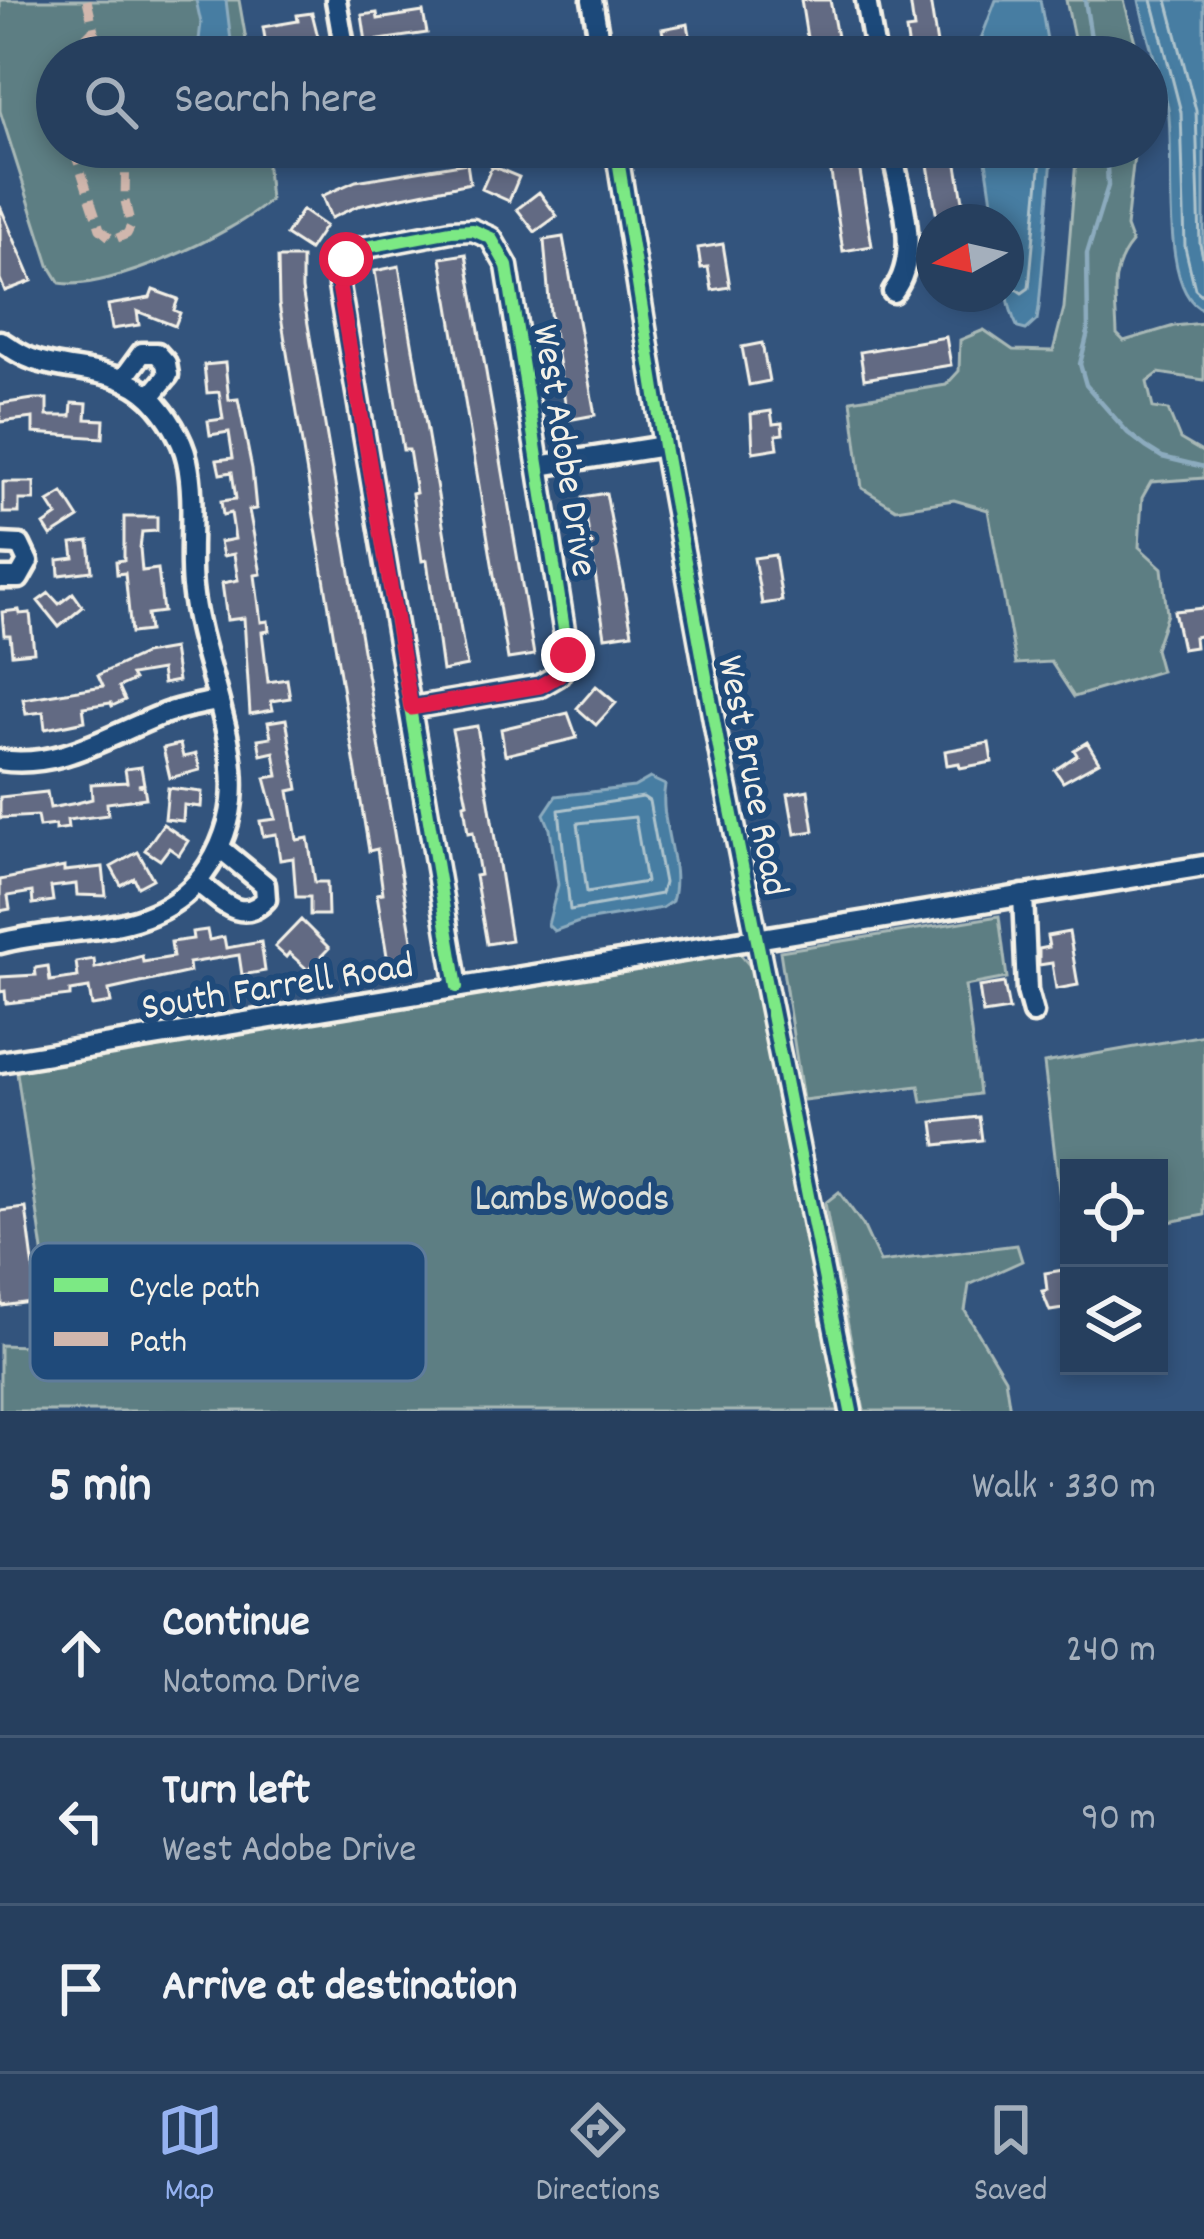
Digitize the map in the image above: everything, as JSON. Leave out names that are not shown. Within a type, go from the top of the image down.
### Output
[{"type":"street","points":[[336,0],[342,36]]},
{"type":"street","points":[[592,0],[598,36]]},
{"type":"street","points":[[866,0],[872,36]]},
{"type":"street","name":"West Bruce Road","points":[[619,168],[664,446],[850,1411]]},
{"type":"street","points":[[893,292],[904,278],[909,254],[895,168]]},
{"type":"street","name":"West Adobe Drive","points":[[452,230],[473,230],[490,238],[507,266],[539,466],[568,644],[565,665],[552,681],[540,686],[411,708],[339,286],[346,259],[375,243],[452,230]]},
{"type":"street","points":[[0,341],[28,358],[123,379],[150,398],[173,427],[187,458],[192,586],[232,757],[232,804],[220,848],[197,882],[165,907],[134,922],[44,932],[0,943]]},
{"type":"street","points":[[123,379],[142,353],[157,353],[166,363],[167,375],[150,398]]},
{"type":"street","points":[[539,466],[664,446]]},
{"type":"street","points":[[0,544],[20,545],[28,562],[19,578],[0,578]]},
{"type":"street","points":[[0,760],[17,763],[84,751],[164,714],[216,700]]},
{"type":"street","points":[[411,708],[457,987]]},
{"type":"street","points":[[197,882],[245,914],[266,899],[265,885],[220,848]]},
{"type":"street","name":"South Farrell Road","points":[[0,1062],[1204,866]]},
{"type":"street","points":[[1023,895],[1033,1013]]},
{"type":"green space","points":[[0,0],[239,0],[245,36],[36,36],[36,168],[267,168],[270,200],[229,228],[170,257],[108,278],[60,283],[49,265],[0,111]]},
{"type":"green space","points":[[1066,0],[1124,0],[1133,36],[1074,36]]},
{"type":"green space","points":[[1075,168],[1133,168],[1126,227],[1132,243],[1119,264],[1115,286],[1117,334],[1124,341],[1174,326],[1204,323],[1204,380],[1159,373],[1147,382],[1153,408],[1168,410],[1180,439],[1204,453],[1204,478],[1151,482],[1142,498],[1139,547],[1162,568],[1167,614],[1155,649],[1161,671],[1074,697],[1051,662],[1016,664],[988,510],[954,500],[896,509],[862,488],[851,400],[946,385],[959,371],[960,340],[984,330],[1013,350],[1053,351],[1064,308]]},
{"type":"green space","points":[[999,916],[1007,978],[965,986],[979,1094],[922,1102],[919,1086],[803,1100],[780,951]]},
{"type":"green space","name":"Lambs Woods","points":[[740,954],[756,973],[843,1411],[0,1411],[0,1345],[30,1346],[30,1381],[426,1381],[426,1243],[42,1243],[16,1066]]},
{"type":"green space","points":[[1204,1035],[1204,1215],[1168,1222],[1168,1159],[1060,1159],[1060,1199],[1044,1063]]},
{"type":"green space","points":[[839,1192],[863,1225],[880,1262],[1017,1245],[1022,1261],[969,1285],[965,1311],[1005,1378],[1010,1411],[864,1411],[825,1203]]},
{"type":"water","points":[[196,0],[226,0],[230,36],[199,36]]},
{"type":"water","points":[[996,0],[1040,0],[1046,36],[982,36]]},
{"type":"water","points":[[1139,0],[1204,0],[1204,310],[1189,298],[1174,250],[1168,36],[1148,36]]},
{"type":"water","points":[[987,168],[1051,168],[1037,320],[1026,330],[1018,328],[1012,312],[1024,312],[1024,204],[992,204]]},
{"type":"water","points":[[650,778],[665,785],[675,873],[672,901],[662,908],[554,931],[548,925],[558,885],[544,814],[556,796],[634,787]]},
{"type":"building","points":[[801,0],[830,0],[837,36],[807,36]]},
{"type":"building","points":[[910,0],[930,0],[936,36],[907,36],[906,30],[914,29]]},
{"type":"building","points":[[423,12],[427,33],[365,36],[362,15],[377,13],[378,19]]},
{"type":"building","points":[[312,13],[318,36],[265,36],[263,27],[298,21],[297,15]]},
{"type":"building","points":[[688,24],[690,36],[663,36],[662,29]]},
{"type":"building","points":[[436,168],[468,168],[470,183],[358,206],[331,218],[322,196],[356,181]]},
{"type":"building","points":[[491,168],[519,177],[509,201],[482,189]]},
{"type":"building","points":[[830,168],[859,168],[872,246],[843,251]]},
{"type":"building","points":[[929,168],[958,168],[964,204],[935,204]]},
{"type":"building","points":[[539,192],[557,216],[535,232],[517,209]]},
{"type":"building","points":[[0,206],[32,281],[5,291],[0,279]]},
{"type":"building","points":[[302,210],[325,226],[309,250],[286,235]]},
{"type":"building","points":[[563,237],[595,415],[568,420],[550,313],[544,240]]},
{"type":"building","points":[[723,244],[730,287],[712,290],[698,248]]},
{"type":"building","points":[[466,254],[534,655],[508,659],[441,258]]},
{"type":"building","points":[[278,258],[302,258],[302,289],[415,957],[388,962],[377,894],[383,893],[377,849],[369,851],[279,304]]},
{"type":"building","points":[[399,266],[467,666],[442,671],[409,450],[403,450],[375,271]]},
{"type":"building","points":[[153,290],[178,299],[175,326],[137,311],[139,325],[112,329],[108,305],[150,298]]},
{"type":"building","points":[[946,337],[951,365],[864,379],[860,352]]},
{"type":"building","points":[[762,343],[769,381],[749,385],[742,347]]},
{"type":"building","points":[[225,363],[229,400],[238,399],[252,469],[256,509],[249,510],[261,574],[255,575],[261,622],[268,621],[269,631],[262,632],[268,682],[287,679],[290,698],[271,701],[273,710],[250,714],[244,618],[227,620],[222,583],[238,580],[234,554],[223,556],[220,542],[235,539],[231,513],[223,515],[221,501],[236,499],[232,472],[220,474],[217,460],[233,458],[229,432],[210,435],[208,421],[223,419],[219,392],[207,393],[204,365]]},
{"type":"building","points":[[47,399],[47,416],[71,416],[72,403],[87,404],[86,419],[104,420],[103,438],[33,433],[33,418],[0,422],[0,404]]},
{"type":"building","points":[[771,411],[773,424],[782,423],[783,434],[776,435],[778,448],[753,452],[751,414]]},
{"type":"building","points":[[3,482],[34,482],[34,500],[19,500],[19,513],[3,513]]},
{"type":"building","points":[[63,493],[79,518],[51,536],[44,525],[57,516],[48,502]]},
{"type":"building","points":[[606,493],[632,633],[605,637],[583,497]]},
{"type":"building","points":[[124,517],[157,517],[157,531],[142,532],[140,548],[142,571],[158,569],[163,612],[147,614],[149,631],[131,633],[125,573],[117,574],[116,561],[124,560]]},
{"type":"building","points":[[89,541],[92,571],[59,575],[58,560],[74,558],[72,543]]},
{"type":"building","points":[[775,555],[782,601],[762,604],[754,558]]},
{"type":"building","points":[[49,593],[59,604],[73,593],[83,607],[59,627],[38,601]]},
{"type":"building","points":[[1204,608],[1204,635],[1194,637],[1195,647],[1182,649],[1174,611]]},
{"type":"building","points":[[2,612],[30,613],[34,652],[12,654],[10,635],[4,635]]},
{"type":"building","points":[[173,649],[178,681],[163,684],[161,670],[131,675],[134,680],[119,687],[125,700],[112,706],[83,707],[85,721],[45,729],[43,712],[26,714],[23,699],[103,686],[98,675],[144,654]]},
{"type":"building","points":[[596,686],[616,703],[596,725],[577,708]]},
{"type":"building","points":[[568,713],[577,738],[505,755],[501,729]]},
{"type":"building","points":[[286,719],[298,789],[289,791],[297,840],[308,838],[315,882],[327,882],[328,915],[310,915],[310,897],[296,897],[293,858],[280,860],[276,834],[263,836],[260,821],[276,819],[265,778],[278,776],[274,752],[261,755],[258,739],[271,737],[268,722]]},
{"type":"building","points":[[477,726],[511,940],[487,944],[473,832],[468,833],[467,803],[452,730]]},
{"type":"building","points":[[1087,742],[1099,762],[1063,782],[1055,770]]},
{"type":"building","points":[[989,743],[992,762],[960,768],[959,763],[947,765],[945,751]]},
{"type":"building","points":[[180,744],[183,757],[196,754],[200,770],[170,778],[163,748]]},
{"type":"building","points":[[141,767],[144,784],[138,785],[144,786],[146,798],[107,803],[108,815],[67,820],[68,828],[55,830],[55,825],[39,827],[37,816],[0,818],[0,797],[47,792],[50,808],[77,803],[92,799],[91,784],[127,782],[125,769]]},
{"type":"building","points":[[168,788],[202,792],[201,807],[184,805],[183,821],[165,819]]},
{"type":"building","points":[[808,790],[814,831],[795,834],[788,794]]},
{"type":"building","points":[[163,824],[188,841],[179,855],[169,848],[160,860],[145,850]]},
{"type":"building","points":[[138,852],[153,879],[138,887],[134,878],[121,885],[111,867]]},
{"type":"building","points":[[64,867],[64,871],[103,867],[106,896],[77,895],[76,884],[51,887],[53,901],[33,904],[32,892],[8,896],[10,909],[0,911],[0,880]]},
{"type":"building","points":[[301,920],[329,948],[308,970],[275,947]]},
{"type":"building","points":[[207,930],[209,940],[224,937],[226,948],[261,942],[265,971],[242,975],[239,955],[189,963],[190,972],[109,990],[111,1003],[92,1006],[89,988],[70,991],[70,996],[6,1003],[5,991],[0,992],[0,977],[36,975],[35,968],[48,966],[50,981],[78,977],[76,962],[94,959],[95,968],[142,956],[143,962],[173,957],[171,942],[193,939],[192,932]]},
{"type":"building","points":[[1069,932],[1078,985],[1056,989],[1052,963],[1039,965],[1039,949],[1049,947],[1047,936]]},
{"type":"building","points":[[1004,983],[1009,1010],[983,1014],[979,987]]},
{"type":"building","points":[[979,1117],[982,1140],[936,1145],[933,1122]]},
{"type":"building","points":[[26,1208],[30,1302],[2,1306],[0,1211]]},
{"type":"building","points":[[1060,1270],[1060,1309],[1050,1311],[1042,1291],[1047,1290],[1045,1273]]},
{"type":"waterway","points":[[1085,0],[1091,36]]},
{"type":"waterway","points":[[1107,168],[1108,186],[1087,254],[1088,332],[1080,364],[1086,385],[1146,447],[1162,457],[1204,467]]},
{"type":"marked path","points":[[87,0],[95,36]]},
{"type":"marked path","points":[[87,36],[93,30]]},
{"type":"marked path","points":[[80,168],[100,229],[113,240],[127,234],[131,226],[125,201],[126,168]]},
{"type":"cycle path","points":[[619,168],[723,770],[851,1411]]},
{"type":"cycle path","points":[[411,708],[540,686],[559,675],[568,655],[507,266],[491,238],[473,230],[362,248],[346,259],[339,286],[457,987]]},
{"type":"route","points":[[346,259],[339,286],[411,708],[540,686],[559,675],[568,655]]}]
